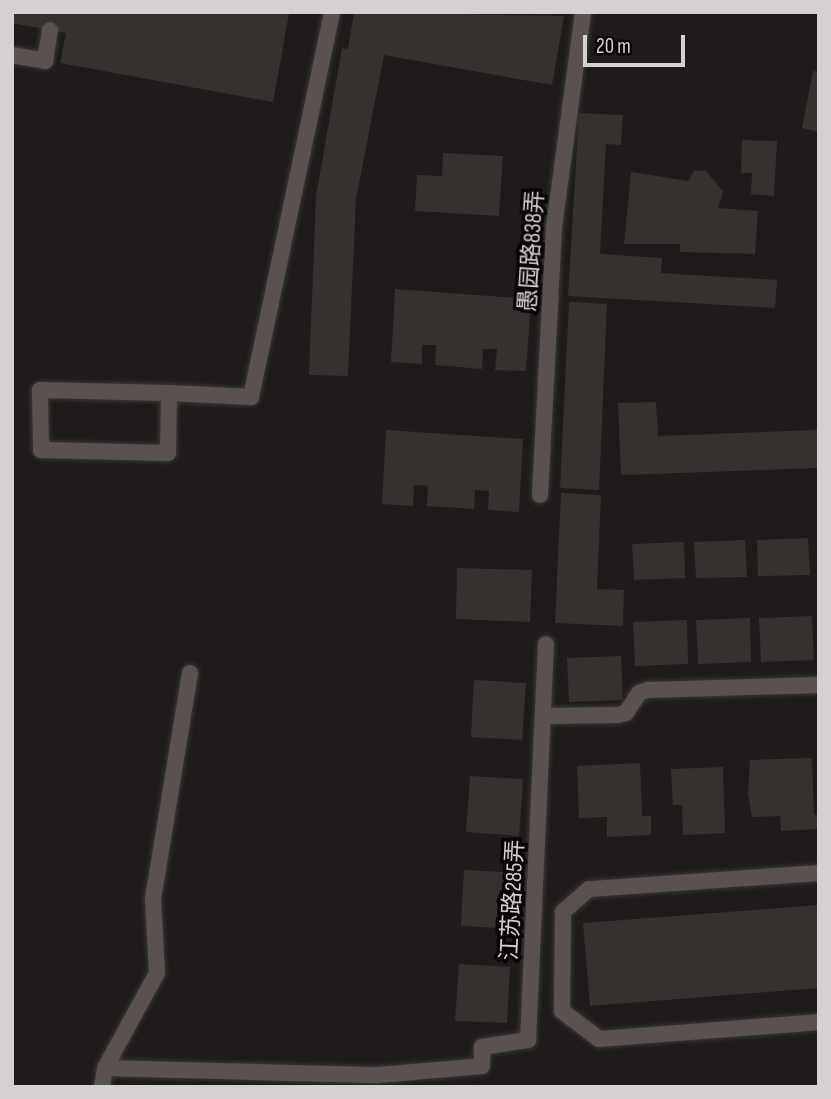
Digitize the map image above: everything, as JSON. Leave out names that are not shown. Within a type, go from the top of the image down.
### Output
[{"type":"lane","points":[[169,393],[168,453],[41,450],[40,390],[169,393],[251,397],[332,12]]},
{"type":"lane","name":"愚园路838弄","points":[[540,495],[554,226],[583,12]]},
{"type":"lane","points":[[12,55],[45,61],[50,30]]},
{"type":"lane","name":"江苏路285弄","points":[[105,1068],[378,1075],[482,1066],[482,1046],[528,1040],[545,716],[546,644]]},
{"type":"lane","points":[[102,1087],[105,1068],[157,972],[153,900],[190,673]]},
{"type":"lane","points":[[545,716],[626,713],[639,693],[648,690],[819,685]]},
{"type":"lane","points":[[819,873],[589,889],[563,912],[562,1011],[599,1039],[819,1022]]},
{"type":"building","points":[[12,12],[289,14],[273,102],[60,63],[66,33],[12,23]]},
{"type":"building","points":[[354,12],[564,16],[552,85],[384,55],[356,199],[348,376],[309,375],[316,196],[342,48],[348,49]]},
{"type":"building","points":[[813,71],[819,72],[819,132],[802,128]]},
{"type":"building","points":[[579,113],[623,115],[621,145],[606,144],[600,254],[662,258],[661,273],[777,280],[775,308],[568,296]]},
{"type":"building","points":[[742,140],[777,141],[774,196],[751,194],[752,173],[741,173]]},
{"type":"building","points":[[443,153],[503,156],[499,216],[415,211],[417,175],[442,176]]},
{"type":"building","points":[[705,170],[723,191],[718,208],[758,211],[755,254],[680,252],[680,244],[624,244],[631,172],[688,181],[694,171]]},
{"type":"building","points":[[395,289],[531,299],[526,371],[495,370],[497,349],[483,349],[482,369],[435,365],[436,345],[422,345],[422,364],[391,362]]},
{"type":"building","points":[[569,302],[607,304],[599,490],[560,488]]},
{"type":"building","points":[[656,402],[658,436],[819,430],[819,468],[621,475],[618,403]]},
{"type":"building","points":[[386,430],[523,439],[519,512],[488,510],[489,491],[475,490],[474,509],[427,506],[428,486],[414,485],[413,506],[382,504]]},
{"type":"building","points":[[561,493],[601,495],[597,589],[624,590],[623,626],[555,623]]},
{"type":"building","points":[[808,538],[810,575],[758,576],[757,540]]},
{"type":"building","points":[[745,540],[747,577],[696,578],[694,542]]},
{"type":"building","points":[[684,542],[685,578],[634,580],[632,544]]},
{"type":"building","points":[[457,568],[532,570],[530,622],[456,619]]},
{"type":"building","points":[[812,616],[814,660],[761,662],[759,618]]},
{"type":"building","points":[[750,618],[751,662],[698,664],[696,620]]},
{"type":"building","points":[[687,620],[688,664],[635,666],[633,622]]},
{"type":"building","points":[[621,656],[623,700],[569,702],[567,658]]},
{"type":"building","points":[[474,680],[526,683],[522,740],[471,737]]},
{"type":"building","points":[[812,758],[814,815],[819,814],[819,829],[781,831],[780,816],[752,817],[748,794],[750,760]]},
{"type":"building","points":[[640,763],[642,816],[651,816],[651,835],[607,837],[607,817],[579,818],[577,766]]},
{"type":"building","points":[[723,767],[725,833],[683,835],[682,805],[673,805],[671,769]]},
{"type":"building","points":[[470,776],[523,779],[519,836],[466,832]]},
{"type":"building","points":[[464,870],[517,873],[513,929],[461,926]]},
{"type":"building","points":[[819,905],[819,988],[590,1006],[583,923]]},
{"type":"building","points":[[459,964],[510,967],[507,1023],[455,1021]]}]
